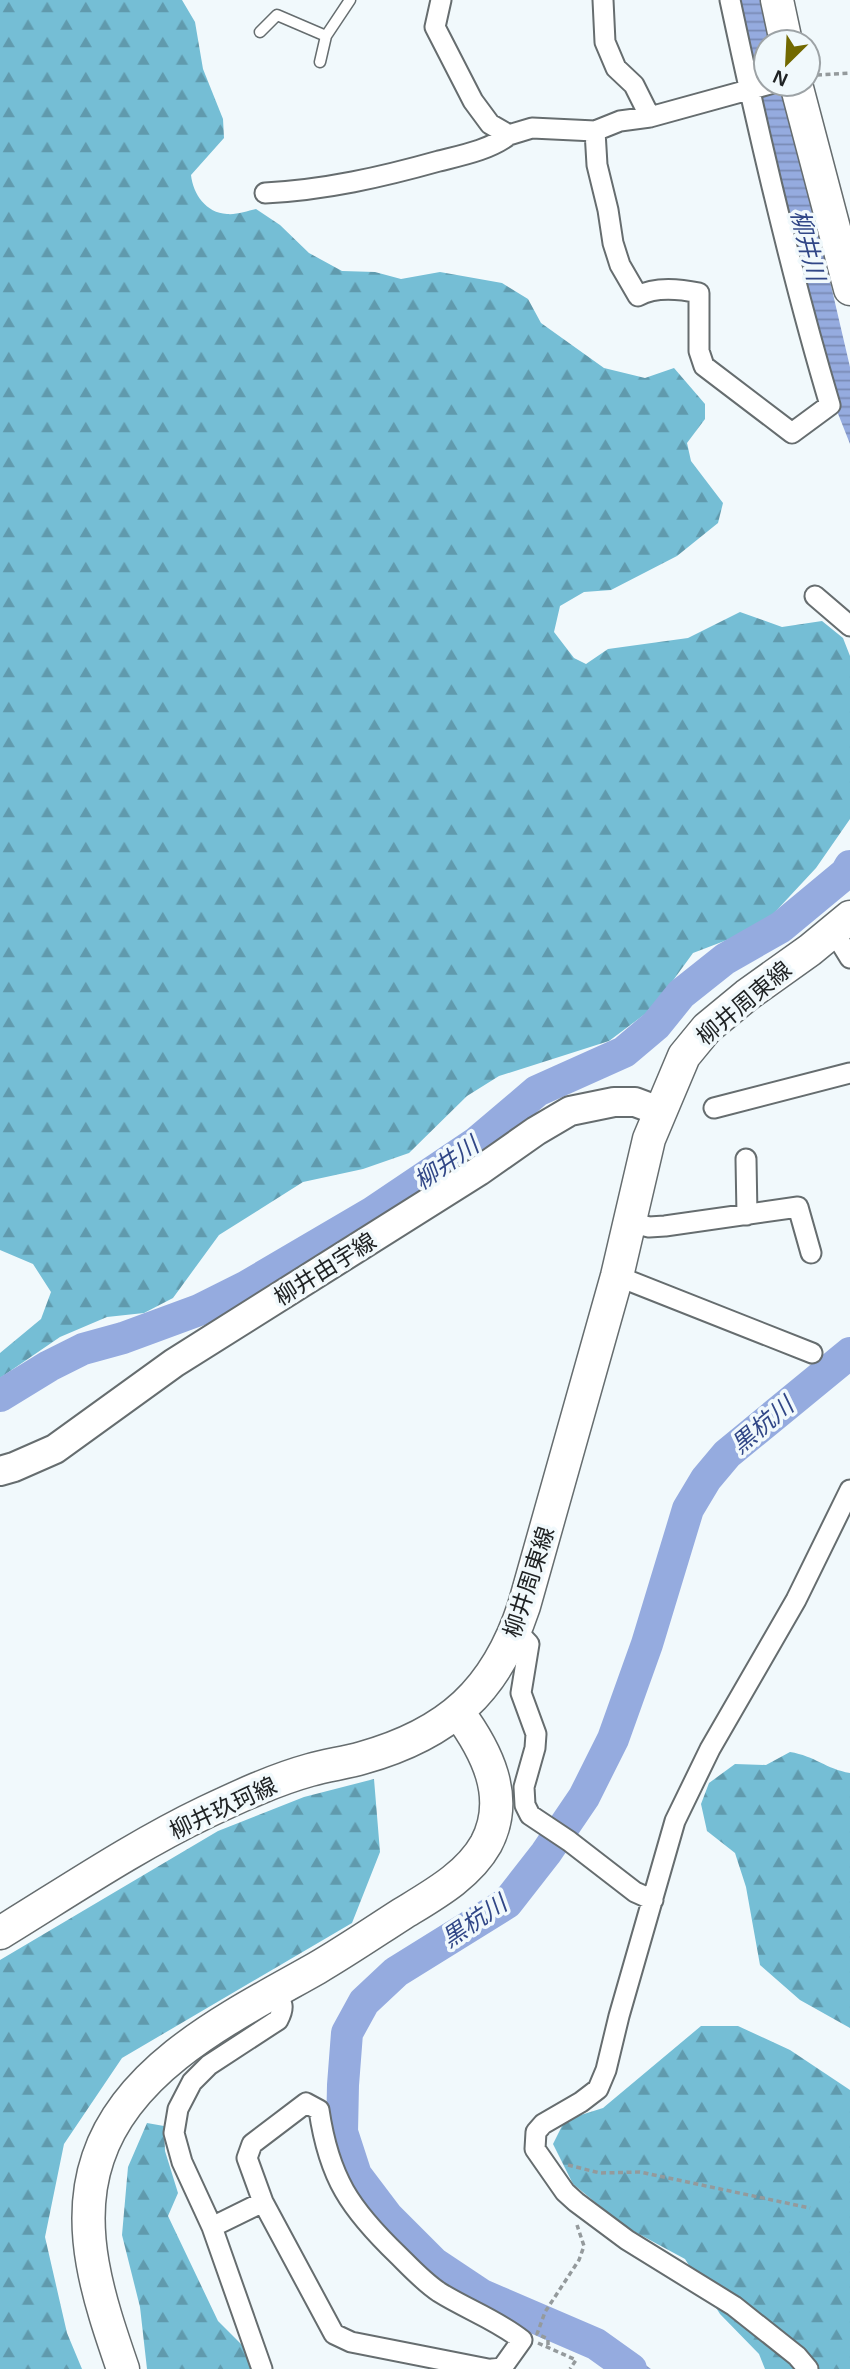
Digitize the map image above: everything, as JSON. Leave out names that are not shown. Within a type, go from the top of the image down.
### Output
[{"type":"main road","points":[[777,0],[783,28]]},
{"type":"main road","points":[[800,98],[848,275]]},
{"type":"main road","name":"柳井周東線","points":[[458,1712],[494,1673],[516,1630],[569,1454],[617,1276],[649,1139],[684,1056],[707,1028],[843,923]]},
{"type":"main road","name":"柳井由宇線","points":[[0,1471],[55,1449],[174,1363],[570,1111],[614,1102],[635,1102],[659,1111]]},
{"type":"main road","points":[[123,2369],[99,2299],[89,2240],[89,2199],[98,2157],[119,2115],[147,2080],[180,2050],[321,1966],[442,1889],[471,1865],[487,1842],[495,1817],[491,1767],[477,1738],[458,1712]]},
{"type":"main road","name":"柳井玖珂線","points":[[0,1933],[183,1823],[259,1788],[309,1770],[363,1758],[402,1744],[431,1731],[458,1712]]},
{"type":"street","points":[[441,0],[435,27],[473,101],[490,124],[509,135]]},
{"type":"street","points":[[603,0],[605,42],[616,68],[634,85],[650,117]]},
{"type":"street","points":[[730,0],[752,72]]},
{"type":"street","points":[[265,193],[353,183],[478,150],[509,135],[532,128],[595,131],[620,121],[650,117],[752,89]]},
{"type":"street","points":[[595,131],[597,164],[613,243],[620,265],[638,296],[679,288],[699,293],[699,351],[704,366],[792,433],[830,405],[802,308],[759,98]]},
{"type":"street","points":[[815,596],[850,626]]},
{"type":"street","points":[[843,923],[850,958]]},
{"type":"street","points":[[714,1108],[850,1073]]},
{"type":"street","points":[[747,1159],[747,1215]]},
{"type":"street","points":[[629,1222],[657,1226],[798,1207],[811,1253]]},
{"type":"street","points":[[617,1276],[812,1353]]},
{"type":"street","points":[[808,2369],[797,2356],[734,2306],[627,2240],[565,2192],[535,2149],[536,2132],[543,2124],[598,2089],[607,2070],[619,2016],[675,1821],[688,1792],[796,1600],[850,1490]]},
{"type":"street","points":[[516,1630],[529,1644],[521,1693],[536,1734],[535,1748],[524,1787],[530,1815],[635,1892],[653,1900]]},
{"type":"street","points":[[262,2369],[212,2227],[174,2133],[178,2109],[192,2082],[209,2065],[278,2020],[284,2009],[274,1992]]},
{"type":"street","points":[[306,2103],[318,2110],[323,2141],[332,2170],[360,2217],[436,2290],[508,2329],[529,2337],[502,2368],[490,2369],[351,2342],[334,2334],[263,2202],[247,2158],[252,2144],[306,2103]]},
{"type":"street","points":[[212,2227],[263,2202]]},
{"type":"lane","points":[[320,62],[326,36],[350,0]]},
{"type":"lane","points":[[260,32],[277,15],[326,36]]},
{"type":"path","points":[[822,75],[850,73]]},
{"type":"path","points":[[564,2165],[600,2173],[640,2172],[810,2208]]},
{"type":"path","points":[[529,2337],[579,2260],[584,2246],[565,2192]]},
{"type":"path","points":[[529,2337],[576,2360],[570,2369]]},
{"type":"path","points":[[529,2337],[548,2339],[548,2346]]},
{"type":"green space","points":[[0,0],[182,0],[195,22],[203,69],[223,119],[224,138],[191,175],[198,195],[207,206],[227,214],[256,209],[280,225],[309,253],[342,271],[375,272],[401,279],[440,272],[502,283],[528,299],[541,323],[604,368],[645,378],[674,368],[705,404],[705,419],[687,443],[691,461],[723,503],[718,523],[677,556],[611,590],[584,592],[560,606],[554,632],[574,658],[586,664],[608,649],[688,638],[740,612],[782,627],[822,621],[843,638],[850,656],[850,819],[816,868],[761,927],[693,953],[653,1008],[609,1041],[499,1076],[467,1096],[409,1153],[363,1169],[303,1182],[219,1235],[173,1298],[144,1313],[107,1317],[60,1337],[0,1378],[0,1353],[41,1319],[51,1292],[33,1264],[0,1250]]},
{"type":"green space","points":[[790,1752],[850,1773],[850,2028],[800,2000],[760,1965],[746,1887],[735,1853],[707,1831],[701,1804],[709,1783],[735,1764],[766,1765]]},
{"type":"green space","points":[[374,1779],[380,1852],[352,1923],[122,2058],[64,2144],[45,2237],[67,2333],[82,2369],[0,2369],[0,1960],[218,1831],[304,1797]]},
{"type":"green space","points":[[701,2026],[738,2026],[790,2050],[850,2090],[850,2369],[765,2369],[759,2354],[720,2314],[685,2259],[624,2226],[573,2184],[553,2144],[565,2120],[603,2108]]},
{"type":"green space","points":[[147,2123],[164,2126],[165,2151],[178,2193],[168,2216],[218,2321],[243,2346],[252,2369],[147,2369],[140,2307],[122,2235],[128,2167]]},
{"type":"water","points":[[738,0],[765,0],[772,28],[752,28],[752,62]]},
{"type":"water","points":[[760,98],[787,98],[850,367],[850,444],[835,406]]},
{"type":"water","points":[[550,2315],[615,2343],[651,2369],[620,2369],[588,2348],[542,2331]]},
{"type":"waterway","name":"柳井川","points":[[0,1396],[83,1349],[123,1338],[199,1310],[247,1286],[373,1212],[477,1142],[537,1091],[624,1052],[656,1025],[681,994],[725,959],[781,927],[846,873],[850,866]]},
{"type":"waterway","name":"黒杭川","points":[[631,2369],[596,2344],[482,2295],[434,2263],[387,2216],[356,2175],[342,2132],[347,2033],[364,2002],[396,1972],[507,1903],[546,1853],[584,1797],[613,1739],[647,1644],[688,1509],[706,1479],[727,1454],[850,1353]]}]
